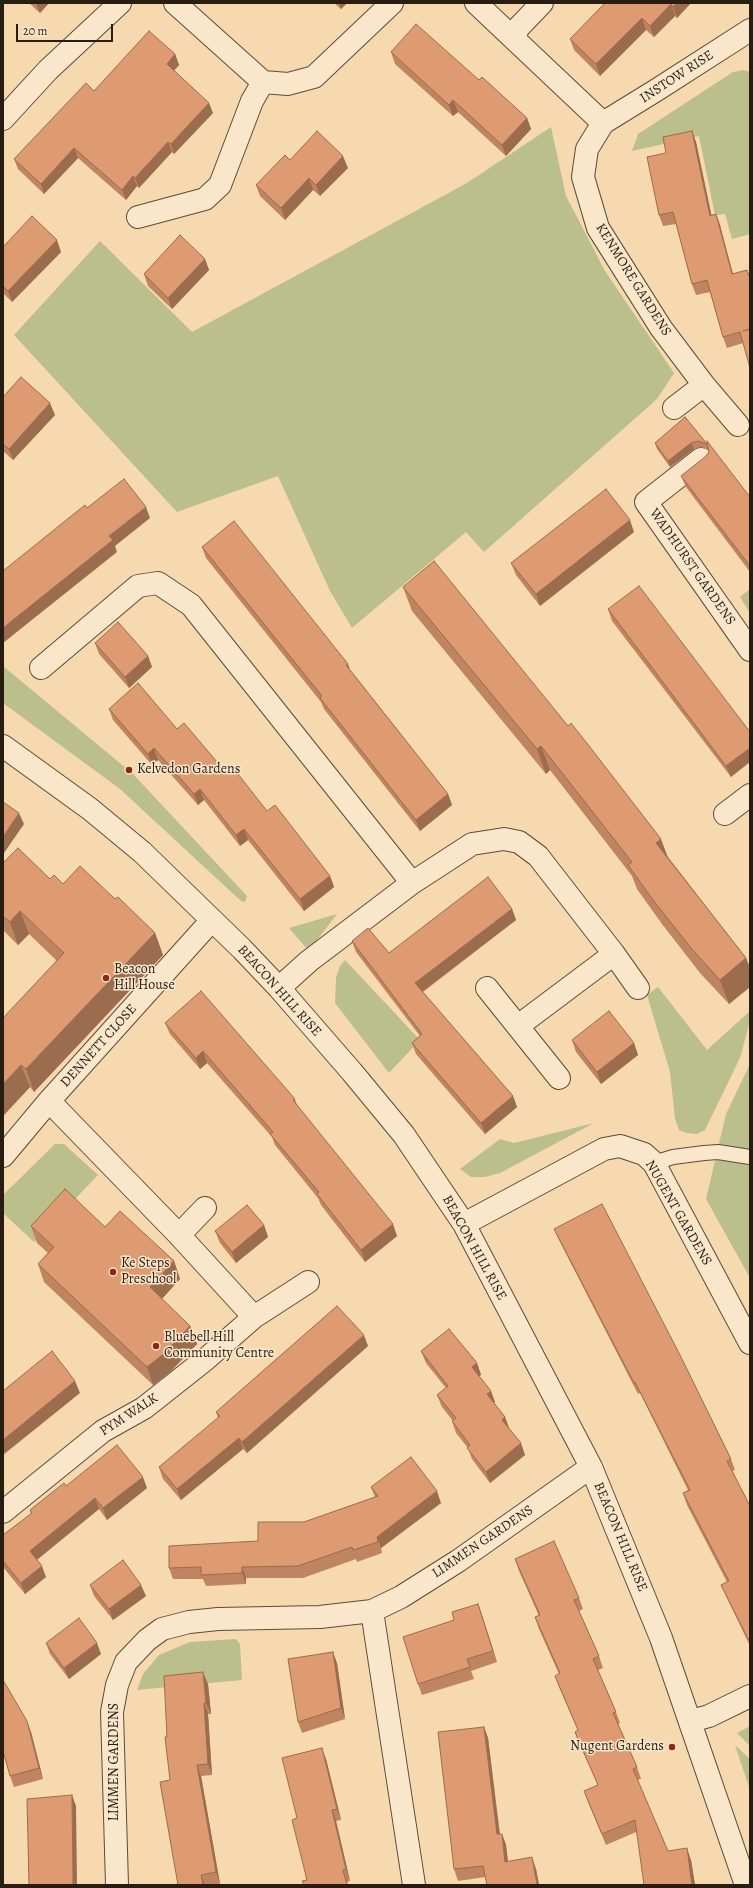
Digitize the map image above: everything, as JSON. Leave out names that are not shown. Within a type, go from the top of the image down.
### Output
[{"type":"street","points":[[3,119],[48,70],[120,3]]},
{"type":"street","points":[[175,3],[263,82],[288,84],[314,77],[392,3]]},
{"type":"street","points":[[476,3],[603,123]]},
{"type":"street","points":[[514,39],[518,28],[542,3]]},
{"type":"street","name":"INSTOW RISE","points":[[603,123],[748,34]]},
{"type":"street","points":[[138,217],[205,199],[220,185],[252,101],[263,82]]},
{"type":"street","name":"KENMORE GARDENS","points":[[603,123],[587,149],[583,177],[598,228],[661,328],[704,385],[738,425]]},
{"type":"street","points":[[674,408],[704,385]]},
{"type":"street","name":"WADHURST GARDENS","points":[[701,458],[646,502],[750,650]]},
{"type":"street","points":[[41,668],[138,586],[158,583],[191,605],[412,883]]},
{"type":"street","name":"BEACON HILL RISE","points":[[3,746],[90,808],[136,847],[212,920],[279,988],[404,1135],[464,1224],[591,1467],[661,1638],[691,1721],[746,1885]]},
{"type":"street","points":[[725,814],[750,795]]},
{"type":"street","points":[[279,988],[309,961],[412,883],[472,844],[504,839],[519,842],[538,856],[614,954],[638,988]]},
{"type":"street","name":"DENNETT CLOSE","points":[[3,1156],[49,1101],[212,920]]},
{"type":"street","points":[[518,1026],[614,954]]},
{"type":"street","points":[[487,988],[559,1078]]},
{"type":"street","points":[[49,1101],[179,1235],[254,1317]]},
{"type":"street","name":"NUGENT GARDENS","points":[[464,1224],[604,1150],[620,1146],[644,1154],[654,1163],[750,1343]]},
{"type":"street","points":[[179,1235],[205,1208]]},
{"type":"street","name":"PYM WALK","points":[[3,1512],[103,1431],[144,1408],[254,1317],[308,1282]]},
{"type":"street","name":"LIMMEN GARDENS","points":[[118,1885],[112,1712],[117,1685],[126,1662],[135,1651],[162,1629],[189,1622],[218,1619],[320,1618],[372,1611],[401,1597],[458,1561],[591,1467]]},
{"type":"street","points":[[372,1611],[414,1885]]},
{"type":"street","points":[[691,1721],[709,1716],[750,1696]]},
{"type":"lane","points":[[654,1163],[673,1157],[718,1152],[750,1157]]},
{"type":"green space","points":[[743,70],[750,72],[750,234],[732,239],[725,214],[715,215],[699,136],[632,151],[638,134],[733,72]]},
{"type":"green space","points":[[551,127],[566,196],[605,271],[674,373],[657,399],[484,552],[466,532],[352,628],[330,591],[278,476],[177,512],[14,335],[100,241],[192,332],[467,183]]},
{"type":"green space","points":[[750,589],[750,613],[740,597]]},
{"type":"green space","points":[[3,666],[133,774],[247,896],[245,902],[241,901],[120,789],[3,703]]},
{"type":"green space","points":[[337,914],[314,944],[307,949],[289,928]]},
{"type":"green space","points":[[345,960],[420,1040],[389,1073],[335,1003],[336,978],[340,966]]},
{"type":"green space","points":[[658,987],[707,1050],[750,1011],[750,1021],[740,1058],[705,1130],[697,1134],[679,1130],[675,1119],[670,1072],[647,995]]},
{"type":"green space","points":[[750,1064],[750,1278],[706,1199],[726,1114]]},
{"type":"green space","points":[[594,1123],[500,1173],[484,1177],[471,1177],[460,1169],[500,1139],[514,1143]]},
{"type":"green space","points":[[55,1144],[64,1144],[98,1175],[34,1242],[3,1213],[3,1195]]},
{"type":"green space","points":[[236,1639],[240,1644],[242,1680],[137,1690],[143,1674],[159,1655],[190,1642]]},
{"type":"green space","points":[[750,1726],[750,1746],[737,1733]]},
{"type":"green space","points":[[735,1745],[750,1759],[750,1790]]},
{"type":"building","points":[[605,3],[676,3],[673,7],[671,4],[650,26],[642,18],[596,64],[570,39]]},
{"type":"building","points":[[416,24],[479,80],[482,77],[527,118],[502,145],[453,100],[449,105],[391,52]]},
{"type":"building","points":[[149,31],[175,54],[167,64],[209,103],[171,144],[168,142],[135,178],[133,176],[122,190],[74,148],[41,184],[14,159],[86,83],[94,91]]},
{"type":"building","points":[[317,131],[343,156],[316,185],[309,178],[281,208],[256,185],[285,155],[290,160]]},
{"type":"building","points":[[692,131],[710,216],[716,214],[732,274],[747,270],[750,279],[750,368],[740,332],[723,337],[707,280],[692,284],[673,212],[659,215],[647,157],[666,153],[663,137]]},
{"type":"building","points":[[32,216],[57,240],[8,291],[3,286],[3,247]]},
{"type":"building","points":[[180,235],[205,259],[168,298],[144,274]]},
{"type":"building","points":[[21,377],[50,403],[9,449],[3,444],[3,397]]},
{"type":"building","points":[[685,417],[707,444],[698,441],[691,443],[668,461],[655,443]]},
{"type":"building","points":[[707,441],[750,497],[750,566],[681,476],[709,452]]},
{"type":"building","points":[[124,479],[146,507],[109,536],[113,540],[3,628],[3,571],[85,505],[87,508]]},
{"type":"building","points":[[606,489],[630,520],[536,594],[511,563]]},
{"type":"building","points":[[234,521],[348,664],[346,665],[448,794],[416,820],[320,698],[322,696],[202,547]]},
{"type":"building","points":[[434,561],[568,726],[571,723],[586,742],[661,839],[656,843],[746,958],[720,980],[691,948],[653,900],[628,865],[632,862],[541,746],[537,749],[403,587]]},
{"type":"building","points":[[639,586],[750,732],[750,748],[726,766],[608,609]]},
{"type":"building","points":[[118,622],[148,656],[125,677],[95,643]]},
{"type":"building","points":[[138,683],[177,729],[184,723],[223,769],[234,769],[267,811],[275,805],[330,876],[300,899],[244,829],[236,835],[200,789],[194,794],[154,748],[148,754],[109,709]]},
{"type":"building","points":[[3,802],[19,813],[3,837]]},
{"type":"building","name":"Beacon Hill House","points":[[18,848],[50,879],[54,875],[63,884],[80,866],[115,899],[118,897],[155,933],[26,1069],[21,1065],[3,1084],[3,1018],[64,953],[20,911],[10,922],[3,916],[3,863]]},
{"type":"building","points":[[488,877],[512,909],[415,983],[513,1096],[481,1123],[412,1043],[422,1034],[352,941],[368,928],[389,953]]},
{"type":"building","points":[[201,991],[295,1099],[293,1100],[393,1224],[361,1250],[317,1194],[319,1192],[270,1134],[273,1132],[203,1051],[196,1058],[165,1023]]},
{"type":"building","points":[[609,1011],[634,1043],[597,1072],[572,1040]]},
{"type":"building","name":"Ke Steps Preschool","points":[[65,1189],[105,1227],[120,1211],[174,1261],[150,1287],[190,1326],[165,1353],[147,1367],[38,1264],[54,1247],[31,1226]]},
{"type":"building","points":[[602,1204],[681,1357],[731,1459],[727,1461],[750,1506],[750,1638],[748,1639],[721,1585],[729,1581],[683,1493],[690,1490],[554,1229]]},
{"type":"building","points":[[247,1205],[264,1225],[232,1252],[215,1231]]},
{"type":"building","points":[[337,1306],[364,1335],[242,1442],[239,1438],[177,1489],[159,1467],[220,1416],[216,1412]]},
{"type":"building","points":[[449,1329],[477,1363],[472,1367],[491,1391],[487,1394],[505,1417],[502,1420],[521,1443],[486,1472],[467,1448],[470,1445],[452,1421],[456,1418],[437,1395],[448,1386],[421,1351]]},
{"type":"building","points":[[52,1351],[75,1381],[3,1440],[3,1391]]},
{"type":"building","points":[[117,1445],[143,1477],[103,1508],[95,1498],[30,1551],[42,1566],[21,1583],[3,1561],[3,1535],[32,1513],[30,1510],[64,1483],[66,1486]]},
{"type":"building","points":[[411,1457],[437,1491],[377,1537],[378,1542],[353,1550],[352,1547],[298,1566],[242,1567],[242,1573],[201,1575],[201,1567],[169,1568],[169,1546],[258,1541],[258,1522],[304,1522],[378,1496],[371,1487]]},
{"type":"building","points":[[554,1541],[579,1598],[574,1600],[599,1656],[593,1659],[616,1712],[613,1713],[637,1767],[633,1769],[668,1851],[687,1848],[692,1885],[644,1885],[635,1820],[602,1834],[584,1791],[598,1785],[575,1732],[578,1730],[555,1676],[560,1673],[535,1617],[540,1615],[515,1559]]},
{"type":"building","points":[[123,1560],[141,1585],[109,1609],[90,1585]]},
{"type":"building","points":[[478,1604],[493,1651],[467,1659],[470,1667],[418,1684],[403,1637],[454,1620],[452,1612]]},
{"type":"building","points":[[79,1618],[97,1643],[64,1668],[46,1643]]},
{"type":"building","points":[[333,1652],[341,1708],[298,1722],[288,1659]]},
{"type":"building","points":[[203,1672],[206,1703],[204,1703],[208,1764],[197,1765],[216,1872],[201,1875],[203,1885],[178,1885],[160,1782],[170,1780],[165,1737],[167,1737],[164,1676]]},
{"type":"building","points":[[3,1680],[27,1721],[39,1768],[10,1776],[3,1751]]},
{"type":"building","points":[[484,1727],[497,1834],[502,1834],[505,1862],[532,1857],[537,1884],[487,1885],[483,1866],[454,1869],[438,1732]]},
{"type":"building","points":[[322,1748],[337,1809],[332,1810],[346,1869],[343,1870],[347,1885],[304,1885],[302,1881],[307,1880],[292,1820],[297,1818],[282,1758]]},
{"type":"building","points":[[72,1795],[73,1885],[29,1885],[27,1799]]},
{"type":"place","name":"Kelvedon Gardens","points":[[129,770]]},
{"type":"place","name":"Beacon Hill House","points":[[106,978]]},
{"type":"place","name":"Ke Steps Preschool","points":[[113,1272]]},
{"type":"place","name":"Bluebell Hill Community Centre","points":[[156,1346]]},
{"type":"place","name":"Nugent Gardens","points":[[672,1747]]}]
